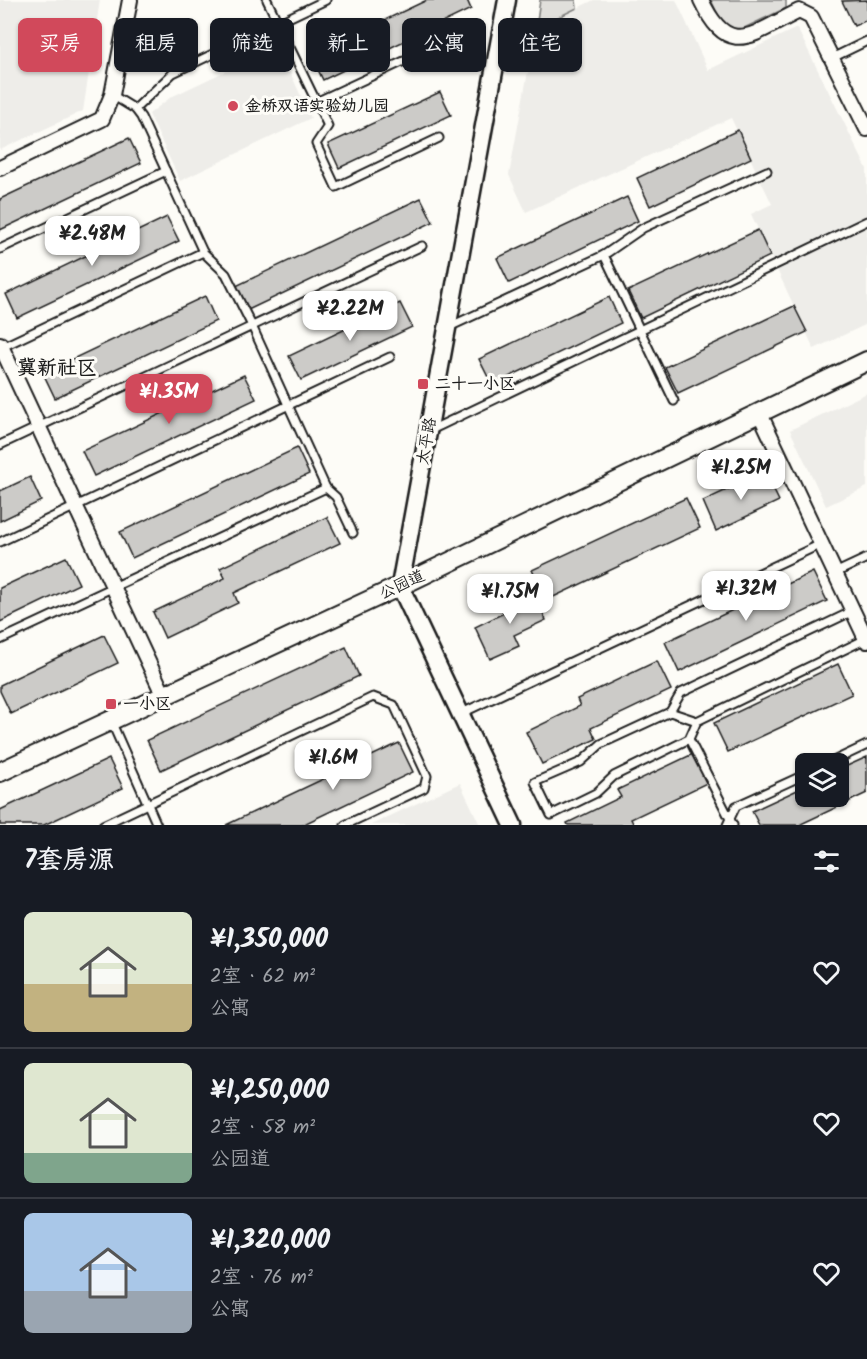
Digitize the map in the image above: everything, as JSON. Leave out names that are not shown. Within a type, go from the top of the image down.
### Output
[{"type":"main road","name":"公园道","points":[[0,772],[400,586],[867,361]]},
{"type":"street","points":[[0,168],[102,119],[112,95],[130,0]]},
{"type":"street","name":"太平路","points":[[400,586],[507,0]]},
{"type":"street","points":[[701,0],[711,22],[719,32],[729,37],[746,37],[801,5],[811,17],[867,128]]},
{"type":"street","points":[[0,346],[164,696]]},
{"type":"street","points":[[760,414],[866,640]]},
{"type":"street","points":[[400,586],[513,825]]},
{"type":"lane","points":[[267,0],[276,18]]},
{"type":"lane","points":[[288,18],[326,0]]},
{"type":"lane","points":[[832,57],[867,41]]},
{"type":"lane","points":[[135,109],[173,73],[210,55]]},
{"type":"lane","points":[[294,56],[328,126],[316,144],[336,187],[439,138]]},
{"type":"lane","points":[[316,102],[402,62]]},
{"type":"lane","points":[[112,95],[135,109],[141,117],[203,252],[226,274],[290,405],[326,488],[336,497],[353,533]]},
{"type":"lane","points":[[0,249],[166,171]]},
{"type":"lane","points":[[447,327],[604,255],[643,228],[767,171]]},
{"type":"lane","points":[[429,432],[867,221]]},
{"type":"lane","points":[[0,445],[422,246]]},
{"type":"lane","points":[[0,346],[203,252]]},
{"type":"lane","points":[[604,255],[674,401]]},
{"type":"lane","points":[[0,542],[390,357]]},
{"type":"lane","points":[[0,640],[326,488]]},
{"type":"lane","points":[[460,714],[821,544]]},
{"type":"lane","points":[[835,573],[867,558]]},
{"type":"lane","points":[[853,611],[681,693],[670,712],[602,744],[581,762],[535,782],[551,815],[596,793],[614,776],[689,739],[697,721],[866,640]]},
{"type":"lane","points":[[103,825],[373,697],[394,705],[428,776],[424,788],[345,825]]},
{"type":"lane","points":[[670,712],[697,721]]},
{"type":"lane","points":[[111,721],[157,825]]},
{"type":"lane","points":[[689,739],[730,823]]},
{"type":"lane","points":[[849,754],[867,745]]},
{"type":"lane","points":[[730,823],[736,806],[795,779]]},
{"type":"shaded area","points":[[0,0],[100,0],[97,18],[18,18],[18,72],[89,72],[83,111],[0,150]]},
{"type":"shaded area","points":[[540,0],[576,0],[577,8],[556,18],[537,18]]},
{"type":"shaded area","points":[[594,0],[676,0],[708,70],[797,28],[867,169],[867,324],[814,349],[751,214],[772,204],[731,118],[526,212],[509,175],[528,72],[582,72],[582,18],[557,18]]},
{"type":"shaded area","points":[[711,0],[786,0],[786,8],[738,31],[723,25]]},
{"type":"shaded area","name":"金桥双语实验幼儿园","points":[[223,72],[290,72],[311,118],[180,181],[149,114],[171,97]]},
{"type":"shaded area","points":[[867,393],[867,487],[826,506],[790,430]]},
{"type":"shaded area","points":[[460,783],[480,825],[371,825]]},
{"type":"building","points":[[427,0],[467,0],[471,9],[452,18],[402,18],[402,42],[390,48],[389,18]]},
{"type":"building","points":[[867,0],[867,20],[854,26],[842,1]]},
{"type":"building","points":[[319,72],[340,72],[323,80]]},
{"type":"building","points":[[440,92],[451,115],[339,168],[328,144]]},
{"type":"building","points":[[738,130],[751,158],[650,206],[637,178]]},
{"type":"building","points":[[129,138],[141,163],[0,230],[0,199]]},
{"type":"building","points":[[627,197],[638,221],[509,283],[497,258]]},
{"type":"building","points":[[421,198],[433,222],[248,310],[236,286]]},
{"type":"building","points":[[167,217],[179,241],[17,318],[6,294]]},
{"type":"building","points":[[758,230],[770,256],[641,318],[628,291]]},
{"type":"building","points":[[205,296],[216,321],[55,398],[43,373]]},
{"type":"building","points":[[609,297],[621,323],[492,385],[479,359]]},
{"type":"building","points":[[400,303],[412,327],[301,380],[289,356]]},
{"type":"building","points":[[794,306],[807,332],[678,393],[665,367]]},
{"type":"building","points":[[244,375],[256,399],[94,476],[82,451]]},
{"type":"building","points":[[297,448],[309,474],[132,558],[120,532]]},
{"type":"building","points":[[765,472],[779,501],[716,531],[703,501]]},
{"type":"building","points":[[30,477],[41,501],[0,521],[0,491]]},
{"type":"building","points":[[686,498],[700,528],[547,600],[532,570]]},
{"type":"building","points":[[327,517],[340,543],[234,593],[238,603],[165,638],[153,612],[225,578],[220,568]]},
{"type":"building","points":[[66,557],[79,584],[0,622],[0,588]]},
{"type":"building","points":[[813,572],[827,601],[679,672],[665,642]]},
{"type":"building","points":[[532,591],[546,620],[514,635],[519,646],[490,659],[475,627],[504,613],[500,606]]},
{"type":"building","points":[[104,635],[118,663],[11,714],[0,691],[0,685]]},
{"type":"building","points":[[346,647],[359,676],[161,770],[147,740]]},
{"type":"building","points":[[657,661],[671,690],[591,728],[596,739],[542,764],[526,732],[580,706],[577,699]]},
{"type":"building","points":[[838,664],[852,694],[728,752],[714,723]]},
{"type":"building","points":[[399,743],[413,772],[302,825],[226,825]]},
{"type":"building","points":[[697,752],[711,781],[631,819],[634,825],[568,825],[567,823],[621,797],[617,790]]},
{"type":"building","points":[[867,757],[867,793],[849,801],[849,765]]},
{"type":"building","points":[[109,759],[123,788],[44,825],[0,825],[0,810]]},
{"type":"building","points":[[795,791],[795,807],[837,807],[799,825],[759,825],[752,811]]},
{"type":"place","name":"金桥双语实验幼儿园","points":[[233,106]]},
{"type":"place","name":"二十一小区","points":[[423,384]]},
{"type":"place","name":"一小区","points":[[111,704]]},
{"type":"district","name":"冀新社区","points":[[57,369]]}]
